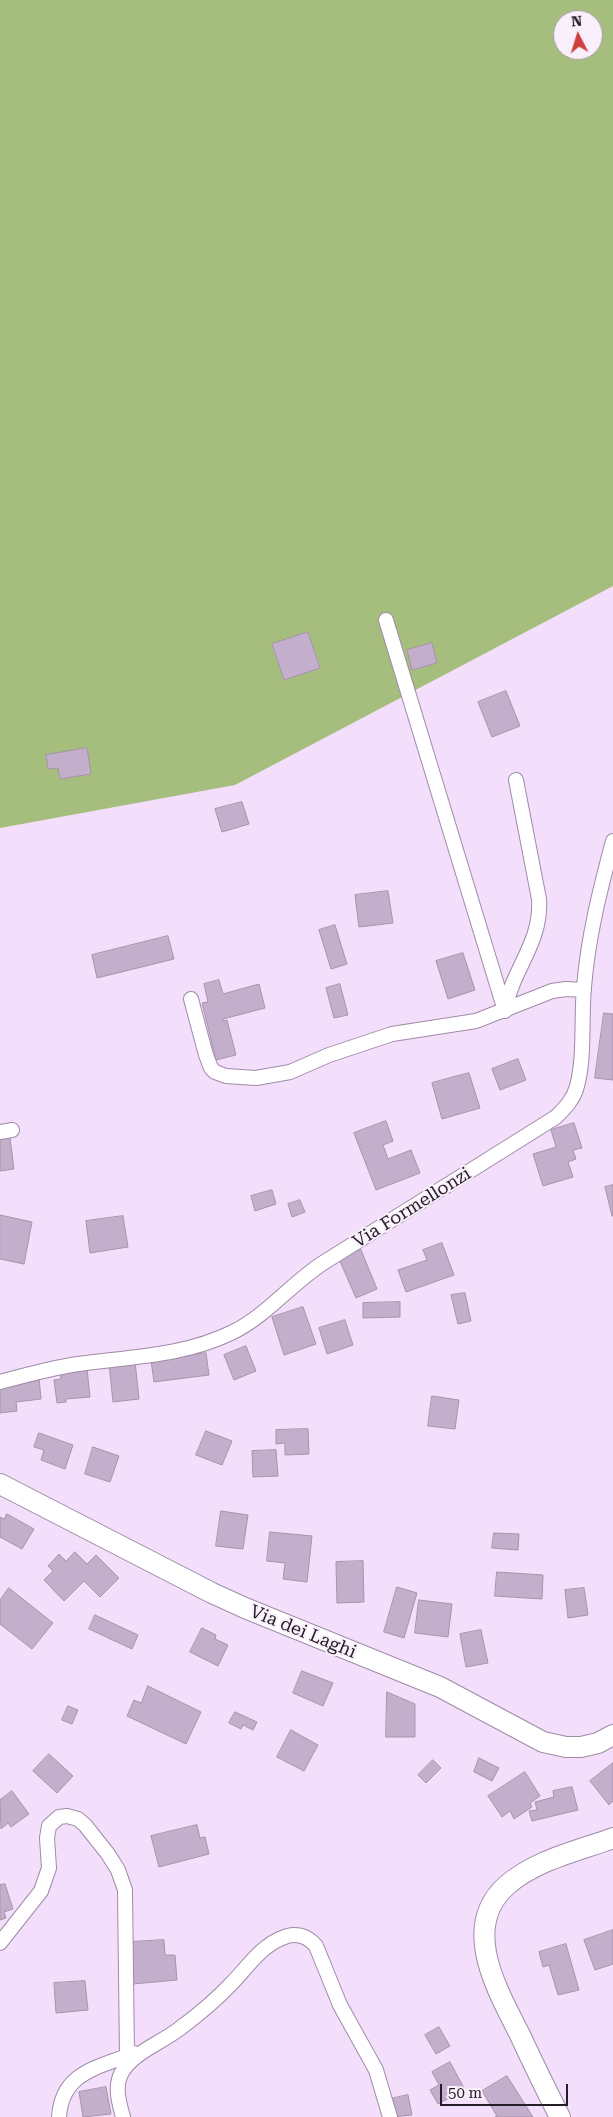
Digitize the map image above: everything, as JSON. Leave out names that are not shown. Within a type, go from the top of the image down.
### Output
[{"type":"main road","name":"Via dei Laghi","points":[[0,1484],[228,1600],[440,1687],[543,1742],[566,1747],[581,1747],[598,1743],[613,1735]]},
{"type":"main road","points":[[560,2117],[492,1978],[486,1959],[485,1927],[495,1899],[522,1874],[613,1838]]},
{"type":"street","points":[[386,620],[505,1012]]},
{"type":"street","points":[[505,1012],[509,992],[537,929],[540,916],[539,899],[516,780]]},
{"type":"street","name":"Via Formellonzi","points":[[0,1382],[60,1367],[175,1351],[211,1342],[233,1332],[248,1324],[314,1269],[548,1123],[566,1106],[576,1089],[580,1068],[584,990],[594,918],[613,841]]},
{"type":"street","points":[[190,999],[211,1068],[220,1074],[240,1078],[277,1075],[392,1034],[468,1023],[505,1012],[558,990],[584,990]]},
{"type":"street","points":[[0,1942],[41,1891],[46,1882],[50,1868],[47,1834],[51,1823],[59,1817],[67,1816],[82,1822],[113,1862],[125,1890],[127,2056]]},
{"type":"street","points":[[123,2117],[118,2091],[120,2075],[133,2059],[160,2042],[211,2004],[268,1946],[284,1937],[297,1935],[304,1937],[316,1946],[340,2005],[372,2060],[381,2081],[390,2117]]},
{"type":"street","points":[[58,2117],[63,2096],[74,2081],[93,2068],[160,2042]]},
{"type":"green space","points":[[0,0],[613,0],[613,586],[235,785],[0,828]]},
{"type":"building","points":[[308,632],[320,668],[284,680],[272,644]]},
{"type":"building","points":[[432,643],[437,663],[412,670],[407,650]]},
{"type":"building","points":[[506,691],[520,726],[492,737],[478,702]]},
{"type":"building","points":[[87,748],[91,774],[60,779],[58,768],[48,769],[46,755]]},
{"type":"building","points":[[242,802],[249,824],[222,832],[215,809]]},
{"type":"building","points":[[388,891],[393,923],[359,927],[355,895]]},
{"type":"building","points":[[335,925],[347,964],[331,969],[319,930]]},
{"type":"building","points":[[168,936],[174,959],[97,978],[92,955]]},
{"type":"building","points":[[463,953],[475,990],[448,999],[436,961]]},
{"type":"building","points":[[219,980],[223,994],[259,984],[265,1008],[223,1019],[223,1021],[227,1020],[236,1055],[216,1060],[202,1003],[208,1002],[204,984]]},
{"type":"building","points":[[340,984],[348,1015],[334,1018],[326,988]]},
{"type":"building","points":[[604,1013],[613,1014],[613,1080],[595,1078]]},
{"type":"building","points":[[518,1059],[526,1080],[500,1090],[492,1069]]},
{"type":"building","points":[[469,1073],[480,1108],[442,1119],[432,1083]]},
{"type":"building","points":[[386,1121],[393,1141],[383,1145],[388,1159],[411,1150],[420,1173],[376,1190],[354,1133]]},
{"type":"building","points":[[574,1123],[582,1148],[573,1150],[576,1159],[568,1162],[573,1177],[543,1186],[533,1154],[556,1147],[551,1130]]},
{"type":"building","points":[[10,1138],[14,1169],[0,1171],[0,1139]]},
{"type":"building","points":[[613,1185],[613,1216],[612,1216],[605,1187]]},
{"type":"building","points":[[272,1190],[276,1204],[255,1211],[251,1196]]},
{"type":"building","points":[[300,1200],[305,1212],[292,1217],[288,1204]]},
{"type":"building","points":[[0,1215],[32,1222],[24,1264],[0,1259]]},
{"type":"building","points":[[123,1216],[128,1247],[90,1253],[86,1221]]},
{"type":"building","points":[[442,1243],[454,1275],[406,1292],[398,1270],[427,1260],[423,1250]]},
{"type":"building","points":[[361,1250],[377,1289],[356,1298],[339,1259]]},
{"type":"building","points":[[465,1293],[471,1321],[458,1324],[451,1295]]},
{"type":"building","points":[[400,1302],[400,1317],[363,1318],[363,1303]]},
{"type":"building","points":[[303,1307],[316,1344],[284,1355],[272,1317]]},
{"type":"building","points":[[345,1320],[353,1345],[327,1354],[319,1328]]},
{"type":"building","points":[[246,1346],[256,1371],[234,1380],[224,1355]]},
{"type":"building","points":[[206,1353],[209,1375],[154,1382],[151,1360]]},
{"type":"building","points":[[135,1361],[139,1399],[113,1402],[109,1364]]},
{"type":"building","points":[[87,1368],[90,1397],[66,1399],[66,1402],[57,1403],[54,1380],[61,1379],[60,1371]]},
{"type":"building","points":[[39,1378],[41,1399],[16,1402],[17,1411],[0,1413],[0,1387]]},
{"type":"building","points":[[432,1396],[459,1400],[455,1429],[428,1426]]},
{"type":"building","points":[[308,1429],[309,1454],[285,1455],[285,1443],[276,1444],[276,1430]]},
{"type":"building","points":[[206,1431],[232,1441],[222,1465],[196,1455]]},
{"type":"building","points":[[39,1433],[73,1445],[65,1469],[41,1460],[44,1450],[34,1447]]},
{"type":"building","points":[[93,1447],[119,1456],[110,1482],[85,1474]]},
{"type":"building","points":[[276,1450],[278,1476],[253,1477],[252,1451]]},
{"type":"building","points":[[221,1511],[248,1515],[243,1549],[216,1546]]},
{"type":"building","points":[[7,1514],[34,1529],[22,1549],[0,1537],[0,1517],[4,1519]]},
{"type":"building","points":[[270,1532],[312,1536],[307,1582],[283,1579],[285,1563],[267,1561]]},
{"type":"building","points":[[494,1533],[519,1534],[518,1550],[492,1548]]},
{"type":"building","points":[[75,1552],[87,1564],[96,1555],[119,1578],[100,1597],[84,1581],[64,1601],[44,1580],[53,1571],[48,1566],[59,1554],[66,1561]]},
{"type":"building","points":[[363,1561],[364,1602],[337,1603],[336,1562]]},
{"type":"building","points":[[497,1572],[543,1575],[542,1599],[495,1596]]},
{"type":"building","points":[[397,1587],[417,1593],[404,1638],[384,1632]]},
{"type":"building","points":[[9,1588],[53,1623],[32,1649],[0,1624],[0,1600]]},
{"type":"building","points":[[584,1588],[588,1615],[568,1618],[565,1590]]},
{"type":"building","points":[[419,1600],[452,1604],[448,1637],[415,1633]]},
{"type":"building","points":[[95,1615],[138,1635],[132,1649],[89,1629]]},
{"type":"building","points":[[202,1628],[216,1635],[215,1639],[228,1645],[218,1666],[190,1652]]},
{"type":"building","points":[[481,1630],[488,1663],[466,1667],[460,1634]]},
{"type":"building","points":[[302,1671],[333,1683],[323,1706],[293,1693]]},
{"type":"building","points":[[148,1686],[201,1712],[186,1744],[127,1716],[134,1700],[141,1703]]},
{"type":"building","points":[[387,1692],[415,1704],[415,1737],[386,1737]]},
{"type":"building","points":[[68,1706],[78,1710],[72,1724],[62,1720]]},
{"type":"building","points":[[235,1712],[257,1722],[253,1730],[243,1725],[241,1729],[229,1723]]},
{"type":"building","points":[[291,1730],[318,1745],[304,1771],[277,1757]]},
{"type":"building","points":[[49,1754],[73,1776],[57,1793],[33,1771]]},
{"type":"building","points":[[479,1758],[499,1768],[492,1781],[474,1772]]},
{"type":"building","points":[[433,1760],[441,1768],[426,1783],[418,1775]]},
{"type":"building","points":[[613,1763],[613,1801],[609,1805],[590,1781]]},
{"type":"building","points":[[525,1772],[540,1796],[530,1803],[532,1807],[514,1819],[510,1811],[502,1817],[488,1796]]},
{"type":"building","points":[[572,1787],[578,1810],[532,1821],[529,1811],[537,1810],[535,1802],[554,1797],[553,1791]]},
{"type":"building","points":[[12,1791],[29,1814],[11,1827],[8,1823],[1,1829],[0,1800]]},
{"type":"building","points":[[197,1825],[200,1838],[205,1837],[209,1854],[159,1867],[151,1836]]},
{"type":"building","points":[[5,1884],[13,1909],[4,1912],[6,1918],[0,1920],[0,1885]]},
{"type":"building","points":[[613,1930],[613,1964],[595,1970],[584,1940]]},
{"type":"building","points":[[164,1940],[165,1955],[175,1955],[177,1980],[133,1984],[130,1942]]},
{"type":"building","points":[[566,1944],[579,1990],[558,1995],[549,1965],[543,1967],[539,1952]]},
{"type":"building","points":[[85,1981],[88,2010],[56,2013],[54,1983]]},
{"type":"building","points":[[439,2027],[450,2046],[436,2054],[425,2035]]},
{"type":"building","points":[[450,2062],[465,2090],[438,2104],[430,2090],[439,2085],[432,2072]]},
{"type":"building","points":[[507,2076],[533,2117],[495,2117],[497,2116],[482,2091]]},
{"type":"building","points":[[106,2087],[111,2114],[83,2117],[79,2092]]},
{"type":"building","points":[[408,2095],[412,2115],[393,2117],[390,2099]]}]
